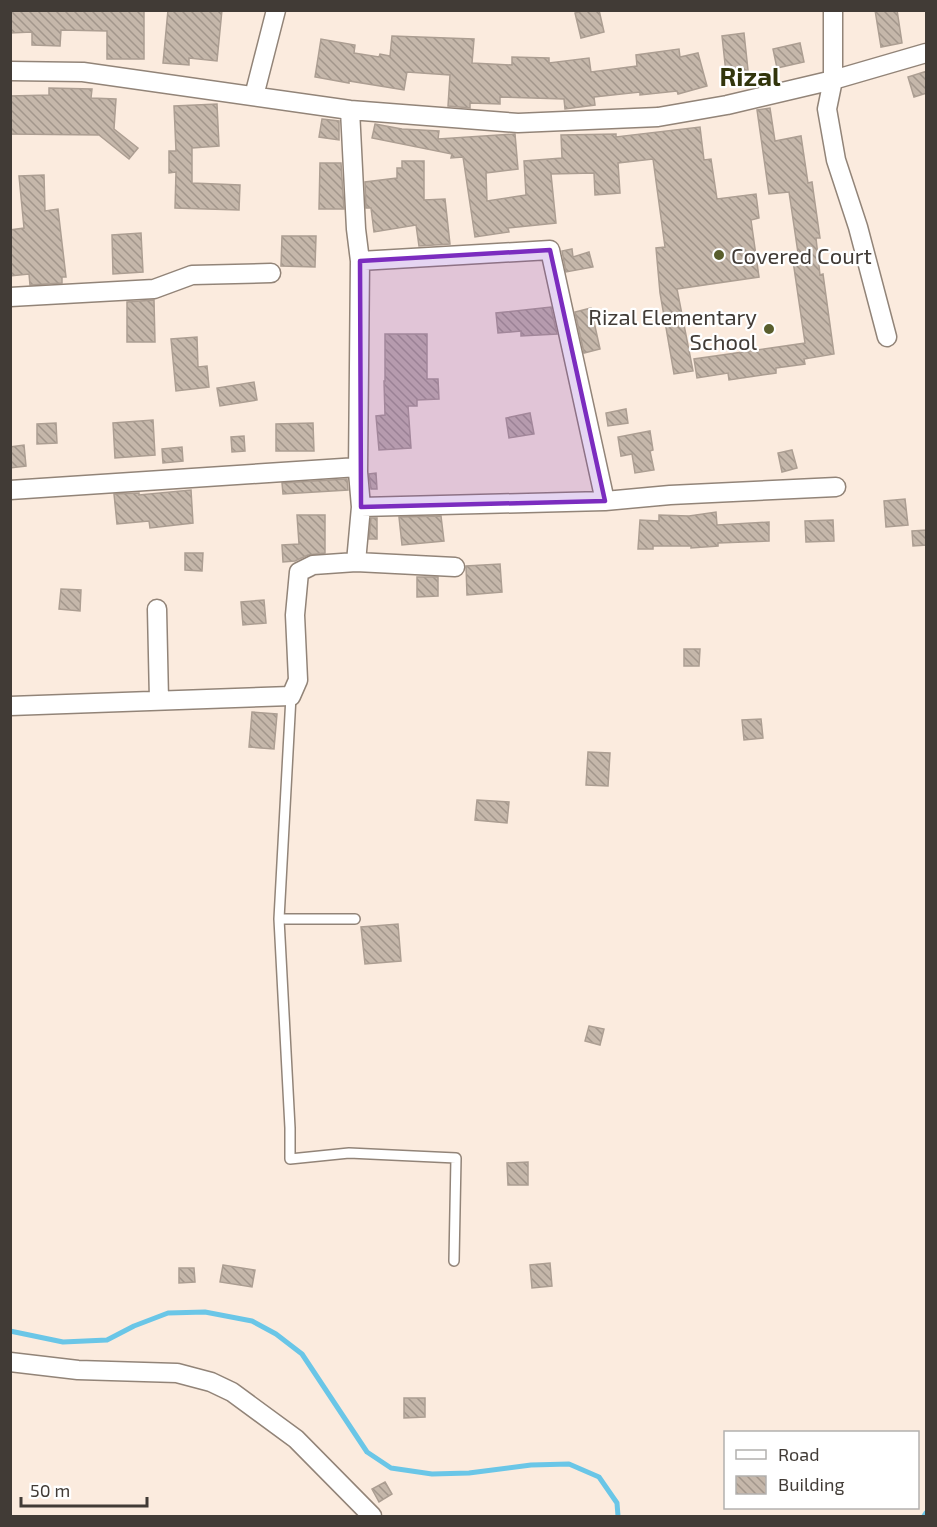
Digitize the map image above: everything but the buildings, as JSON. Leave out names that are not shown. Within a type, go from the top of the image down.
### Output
[{"type":"street","points":[[254,96],[276,10]]},
{"type":"street","points":[[833,10],[833,80],[827,109],[836,160],[858,227],[887,336]]},
{"type":"street","points":[[10,71],[83,72],[351,110],[518,123],[658,117],[727,105],[833,80],[927,53]]},
{"type":"street","points":[[351,110],[356,229],[360,261],[358,467],[361,507],[356,562]]},
{"type":"street","points":[[360,261],[550,250],[605,501]]},
{"type":"street","points":[[10,297],[154,289],[192,275],[270,273]]},
{"type":"street","points":[[10,490],[358,467]]},
{"type":"street","points":[[361,507],[605,501],[670,495],[836,487]]},
{"type":"street","points":[[10,706],[291,696],[298,680],[294,615],[299,572],[313,565],[356,562],[455,567]]},
{"type":"street","points":[[157,609],[159,700]]},
{"type":"street","points":[[10,1362],[78,1370],[177,1373],[211,1383],[232,1392],[296,1439],[372,1516]]},
{"type":"lane","points":[[291,696],[279,919],[290,1116],[290,1159],[350,1153],[456,1158],[454,1261]]},
{"type":"lane","points":[[279,919],[355,919]]},
{"type":"highlighted area","points":[[550,250],[605,501],[361,507],[360,261]]},
{"type":"waterway","points":[[10,1331],[63,1342],[107,1340],[134,1326],[168,1313],[205,1312],[252,1321],[276,1334],[302,1354],[367,1452],[391,1468],[432,1474],[569,1464],[599,1477],[617,1503],[618,1516]]},
{"type":"place","name":"Covered Court","points":[[719,255]]},
{"type":"place","name":"Rizal Elementary School","points":[[769,329]]},
{"type":"district","name":"Rizal","points":[[750,75]]}]
